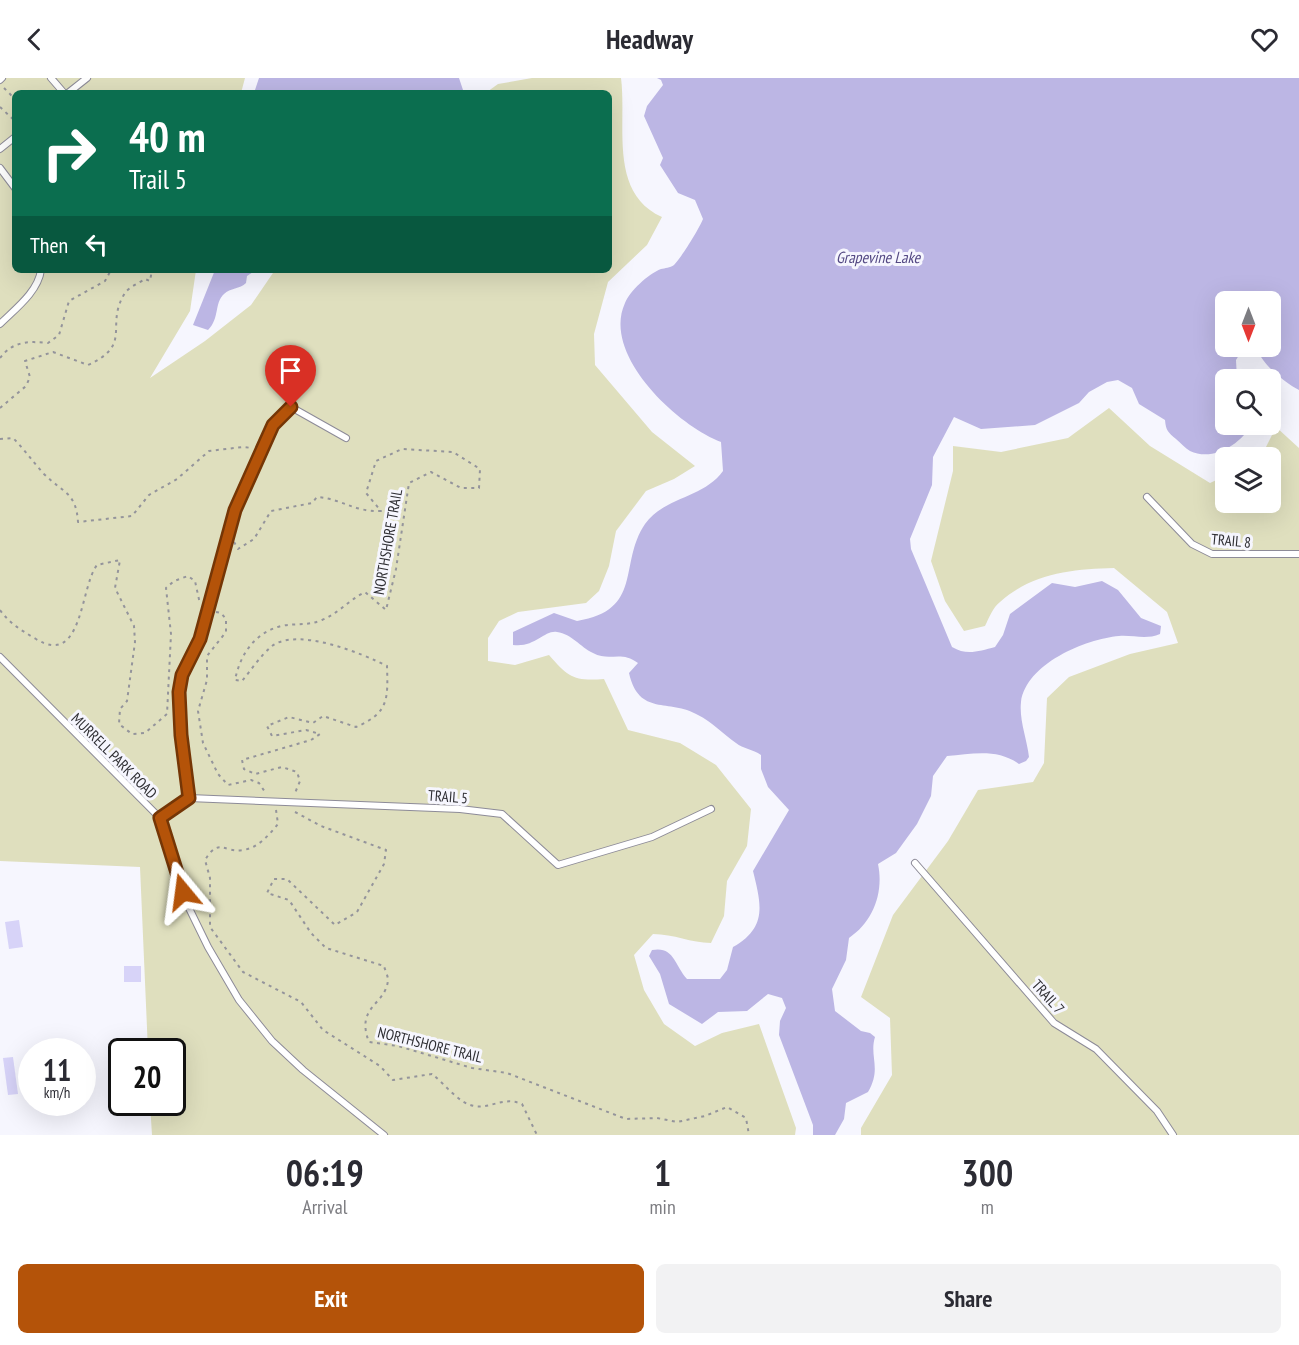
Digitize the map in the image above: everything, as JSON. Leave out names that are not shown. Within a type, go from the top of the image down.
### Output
[{"type":"lane","points":[[51,78],[63,90]]},
{"type":"lane","points":[[70,90],[87,78]]},
{"type":"lane","points":[[0,149],[12,139]]},
{"type":"lane","points":[[0,168],[12,184]]},
{"type":"lane","points":[[0,324],[26,297],[40,278],[41,273]]},
{"type":"lane","points":[[160,818],[189,798],[181,735],[179,692],[182,675],[200,639],[235,510],[273,425],[291,407],[346,438]]},
{"type":"lane","name":"TRAIL 8","points":[[1147,497],[1192,544],[1212,554],[1299,554]]},
{"type":"lane","name":"MURRELL PARK ROAD","points":[[0,657],[160,818],[188,906],[208,947],[239,1000],[272,1041],[303,1070],[384,1135]]},
{"type":"lane","name":"TRAIL 5","points":[[189,798],[460,809],[502,814],[558,865],[652,837],[711,809]]},
{"type":"lane","name":"TRAIL 7","points":[[915,863],[1054,1023],[1105,1056],[1157,1111],[1173,1135]]},
{"type":"path","points":[[0,85],[12,96]]},
{"type":"path","points":[[0,107],[12,117]]},
{"type":"path","points":[[0,358],[12,346],[25,342],[48,343],[58,335],[69,301],[105,281],[109,273]]},
{"type":"path","points":[[0,408],[26,386],[30,377],[25,361],[53,352],[88,365],[109,353],[114,345],[118,313],[126,292],[145,279],[150,281],[151,273]]},
{"type":"path","points":[[0,440],[13,438],[47,477],[68,493],[77,507],[78,522],[132,516],[149,495],[177,479],[209,450],[243,447],[257,453]]},
{"type":"path","name":"NORTHSHORE TRAIL","points":[[229,532],[238,549],[254,539],[271,511],[312,503],[317,497],[336,500],[362,511],[381,511],[366,493],[376,461],[402,449],[453,452],[480,469],[479,488],[461,488],[430,472],[410,483],[396,570],[386,610],[365,592],[354,598],[339,613],[309,626],[281,626],[249,646],[239,659],[235,680],[242,681],[274,645],[294,639],[320,642],[387,666],[386,701],[375,719],[356,727],[323,716],[313,723],[289,717],[267,726],[272,736],[306,730],[320,734],[311,740],[242,760],[244,769],[255,774],[282,767],[297,772],[300,781],[293,811],[321,826],[386,850],[380,872],[357,912],[335,925],[287,879],[274,879],[267,893],[289,900],[311,933],[326,948],[384,966],[388,980],[381,996],[369,1009],[364,1030],[369,1042],[398,1046],[472,1068],[507,1073],[626,1119],[657,1118],[677,1122],[705,1116],[727,1107],[746,1118],[749,1135]]},
{"type":"green space","points":[[0,78],[245,78],[242,90],[12,90],[12,273],[196,273],[190,311],[150,378],[205,341],[251,305],[273,273],[612,273],[612,90],[490,90],[498,84],[532,78],[621,78],[622,136],[627,175],[634,192],[645,206],[662,217],[647,245],[608,282],[594,334],[595,365],[652,432],[695,466],[674,479],[646,491],[616,531],[609,566],[599,591],[586,603],[518,612],[499,621],[488,638],[488,661],[515,665],[549,655],[562,669],[573,676],[604,679],[628,730],[680,743],[716,765],[751,809],[747,846],[727,881],[724,916],[711,943],[653,934],[634,955],[644,990],[664,1024],[695,1046],[722,1033],[759,1024],[796,1128],[795,1135],[152,1135],[151,1116],[186,1116],[186,1038],[147,1038],[140,867],[0,861]]},
{"type":"green space","points":[[1109,408],[1150,446],[1210,483],[1215,481],[1215,513],[1281,513],[1281,447],[1266,447],[1272,435],[1281,435],[1281,432],[1299,448],[1299,1135],[861,1135],[861,1128],[892,1075],[890,1018],[861,997],[893,915],[948,841],[978,790],[1033,782],[1044,763],[1047,698],[1069,677],[1130,654],[1178,643],[1167,612],[1114,568],[1068,572],[1039,579],[1012,592],[998,604],[985,626],[964,631],[945,601],[931,561],[953,471],[953,446],[1001,452],[1068,438]]},
{"type":"water","points":[[259,78],[459,78],[463,90],[255,90]]},
{"type":"water","name":"Grapevine Lake","points":[[657,78],[1299,78],[1299,390],[1281,377],[1281,369],[1271,369],[1261,357],[1281,357],[1281,291],[1215,291],[1215,357],[1238,357],[1236,369],[1215,369],[1215,435],[1243,435],[1228,447],[1215,447],[1215,453],[1208,454],[1190,451],[1169,433],[1165,420],[1139,404],[1132,388],[1118,380],[1107,382],[1089,392],[1079,403],[1035,425],[981,429],[954,417],[933,457],[932,485],[910,539],[911,549],[952,647],[968,652],[995,647],[1003,635],[1010,614],[1052,583],[1075,587],[1102,581],[1118,590],[1141,618],[1161,626],[1160,634],[1145,637],[1119,636],[1090,642],[1074,648],[1045,665],[1025,688],[1021,702],[1022,723],[1029,757],[1026,761],[1019,764],[1002,756],[984,753],[947,756],[933,776],[931,796],[917,824],[896,853],[878,864],[879,886],[875,906],[864,924],[849,938],[846,960],[832,989],[835,1011],[861,1031],[875,1037],[873,1051],[875,1069],[872,1084],[868,1092],[846,1103],[844,1119],[835,1135],[813,1135],[813,1125],[779,1035],[780,1021],[786,1008],[782,998],[768,994],[747,1011],[718,1012],[702,1024],[669,1004],[660,974],[649,956],[652,950],[659,949],[669,953],[687,979],[720,979],[727,970],[733,947],[752,931],[757,923],[759,904],[753,871],[789,810],[768,787],[761,769],[761,755],[739,745],[698,715],[676,707],[656,704],[640,696],[629,673],[638,663],[632,659],[599,655],[567,635],[557,632],[552,632],[527,644],[513,645],[513,632],[554,613],[577,621],[598,615],[612,607],[621,596],[637,539],[645,524],[663,508],[705,487],[723,471],[721,442],[684,421],[648,386],[633,366],[624,344],[620,323],[627,298],[645,279],[661,269],[674,265],[690,243],[703,219],[695,200],[678,193],[660,165],[663,158],[644,116],[647,106],[663,85]]},
{"type":"water","points":[[214,273],[252,273],[247,276],[244,285],[226,292],[221,298],[214,321],[208,330],[193,325]]},
{"type":"building","points":[[19,920],[23,947],[9,949],[5,922]]},
{"type":"building","points":[[124,966],[141,966],[141,982],[124,982]]},
{"type":"building","points":[[13,1057],[18,1094],[8,1095],[3,1058]]},
{"type":"route","points":[[183,892],[160,818],[189,798],[181,735],[179,692],[182,675],[200,639],[235,510],[273,425],[291,407]]}]
